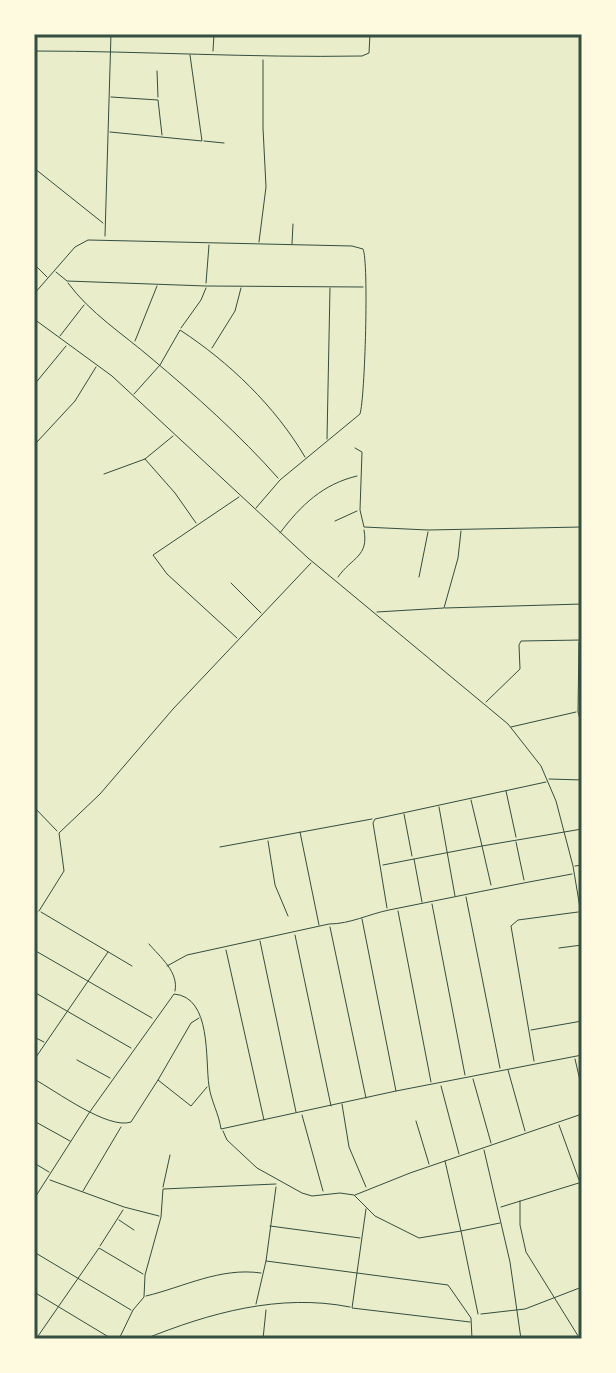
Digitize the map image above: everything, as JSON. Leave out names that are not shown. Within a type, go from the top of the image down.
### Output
[{"type":"street","points":[[105,239],[111,34]]},
{"type":"street","points":[[212,54],[214,34]]},
{"type":"street","points":[[34,51],[190,52],[263,58],[362,56],[369,53],[370,34]]},
{"type":"street","points":[[190,52],[202,141]]},
{"type":"street","points":[[259,245],[266,187],[263,58]]},
{"type":"street","points":[[157,71],[162,137]]},
{"type":"street","points":[[108,97],[158,100]]},
{"type":"street","points":[[107,131],[224,143]]},
{"type":"street","points":[[35,169],[105,225]]},
{"type":"street","points":[[292,246],[293,224]]},
{"type":"street","points":[[34,294],[81,242],[105,239],[359,247],[365,254],[366,287],[360,414],[280,480],[254,510]]},
{"type":"street","points":[[133,396],[160,365],[201,300],[206,286],[209,243]]},
{"type":"street","points":[[34,264],[49,278]]},
{"type":"street","points":[[55,271],[85,303],[160,365],[280,480]]},
{"type":"street","points":[[67,281],[366,287]]},
{"type":"street","points":[[134,343],[158,284]]},
{"type":"street","points":[[211,350],[235,311],[241,286]]},
{"type":"street","points":[[327,442],[330,288]]},
{"type":"street","points":[[60,337],[85,303]]},
{"type":"street","points":[[34,319],[133,396],[254,510],[485,704],[531,750],[548,780],[564,830],[582,920]]},
{"type":"street","points":[[180,330],[211,350],[271,411],[306,459]]},
{"type":"street","points":[[34,385],[68,344]]},
{"type":"street","points":[[37,442],[75,401],[97,365]]},
{"type":"street","points":[[104,474],[145,459],[175,435]]},
{"type":"street","points":[[336,579],[364,550],[366,542],[360,510],[362,452],[355,448]]},
{"type":"street","points":[[145,459],[197,525]]},
{"type":"street","points":[[280,533],[292,516],[323,488],[360,476]]},
{"type":"street","points":[[239,640],[167,574],[153,557],[161,547],[240,497]]},
{"type":"street","points":[[335,521],[360,510]]},
{"type":"street","points":[[364,527],[428,530],[582,527]]},
{"type":"street","points":[[444,608],[458,558],[462,528]]},
{"type":"street","points":[[419,577],[428,530]]},
{"type":"street","points":[[59,833],[100,794],[173,709],[312,561]]},
{"type":"street","points":[[231,583],[263,615]]},
{"type":"street","points":[[374,613],[582,604]]},
{"type":"street","points":[[485,704],[520,669],[521,641],[580,640],[578,712],[582,726]]},
{"type":"street","points":[[510,727],[582,711]]},
{"type":"street","points":[[220,847],[375,819],[548,780],[582,780]]},
{"type":"street","points":[[506,790],[524,882]]},
{"type":"street","points":[[470,798],[492,888]]},
{"type":"street","points":[[438,804],[455,896]]},
{"type":"street","points":[[34,807],[59,833],[64,871],[34,917]]},
{"type":"street","points":[[403,812],[422,904]]},
{"type":"street","points":[[375,819],[373,823],[388,910]]},
{"type":"street","points":[[381,866],[582,829]]},
{"type":"street","points":[[300,832],[320,927]]},
{"type":"street","points":[[268,838],[275,885],[288,916]]},
{"type":"street","points":[[573,866],[582,865]]},
{"type":"street","points":[[167,966],[187,955],[329,924],[344,924],[388,910],[492,888],[574,874]]},
{"type":"street","points":[[466,894],[501,1071]]},
{"type":"street","points":[[431,902],[465,1078]]},
{"type":"street","points":[[397,909],[432,1085]]},
{"type":"street","points":[[39,911],[132,966]]},
{"type":"street","points":[[535,1064],[511,926],[518,920],[580,911]]},
{"type":"street","points":[[361,917],[396,1091]]},
{"type":"street","points":[[329,924],[366,1098]]},
{"type":"street","points":[[295,932],[331,1106]]},
{"type":"street","points":[[260,939],[297,1113]]},
{"type":"street","points":[[34,1199],[89,1113],[174,994],[176,985],[167,966],[149,944]]},
{"type":"street","points":[[559,948],[582,945]]},
{"type":"street","points":[[226,948],[264,1120]]},
{"type":"street","points":[[34,950],[154,1020]]},
{"type":"street","points":[[34,1060],[108,952]]},
{"type":"street","points":[[34,992],[133,1049]]},
{"type":"street","points":[[174,994],[189,1000],[202,1019],[209,1085],[227,1140],[257,1168],[312,1196],[324,1193],[354,1195],[582,1114]]},
{"type":"street","points":[[34,1079],[89,1113],[122,1124],[131,1122],[191,1023],[197,1018],[202,1019]]},
{"type":"street","points":[[528,1030],[582,1021]]},
{"type":"street","points":[[34,1037],[46,1043]]},
{"type":"street","points":[[221,1129],[582,1055]]},
{"type":"street","points":[[574,1056],[582,1089]]},
{"type":"street","points":[[77,1060],[113,1079]]},
{"type":"street","points":[[508,1069],[525,1133]]},
{"type":"street","points":[[472,1077],[492,1145]]},
{"type":"street","points":[[158,1080],[191,1106],[209,1085]]},
{"type":"street","points":[[440,1083],[460,1157]]},
{"type":"street","points":[[342,1103],[349,1147],[367,1190]]},
{"type":"street","points":[[301,1112],[324,1193]]},
{"type":"street","points":[[34,1121],[73,1142]]},
{"type":"street","points":[[416,1121],[430,1167]]},
{"type":"street","points":[[499,1208],[581,1182],[558,1122]]},
{"type":"street","points":[[83,1192],[122,1124]]},
{"type":"street","points":[[484,1149],[510,1262],[521,1339]]},
{"type":"street","points":[[119,1339],[133,1310],[144,1297],[145,1275],[161,1217],[170,1155]]},
{"type":"street","points":[[445,1161],[478,1314]]},
{"type":"street","points":[[34,1163],[51,1173]]},
{"type":"street","points":[[47,1180],[161,1217]]},
{"type":"street","points":[[256,1307],[277,1180]]},
{"type":"street","points":[[163,1189],[276,1184]]},
{"type":"street","points":[[354,1195],[375,1216],[419,1238],[500,1223]]},
{"type":"street","points":[[520,1201],[520,1225],[526,1252],[580,1339]]},
{"type":"street","points":[[352,1308],[367,1206]]},
{"type":"street","points":[[35,1339],[80,1278],[124,1207]]},
{"type":"street","points":[[117,1219],[134,1230]]},
{"type":"street","points":[[270,1226],[363,1238]]},
{"type":"street","points":[[580,1239],[582,1243]]},
{"type":"street","points":[[99,1248],[145,1275]]},
{"type":"street","points":[[34,1252],[133,1310]]},
{"type":"street","points":[[266,1261],[448,1285],[471,1320],[472,1339]]},
{"type":"street","points":[[144,1297],[162,1294],[213,1275],[234,1272],[263,1274]]},
{"type":"street","points":[[145,1339],[203,1317],[305,1302],[471,1320],[478,1314],[515,1310],[582,1287]]},
{"type":"street","points":[[34,1292],[112,1339]]},
{"type":"street","points":[[263,1339],[266,1307]]},
{"type":"street","points":[[272,1339],[307,1339]]}]
